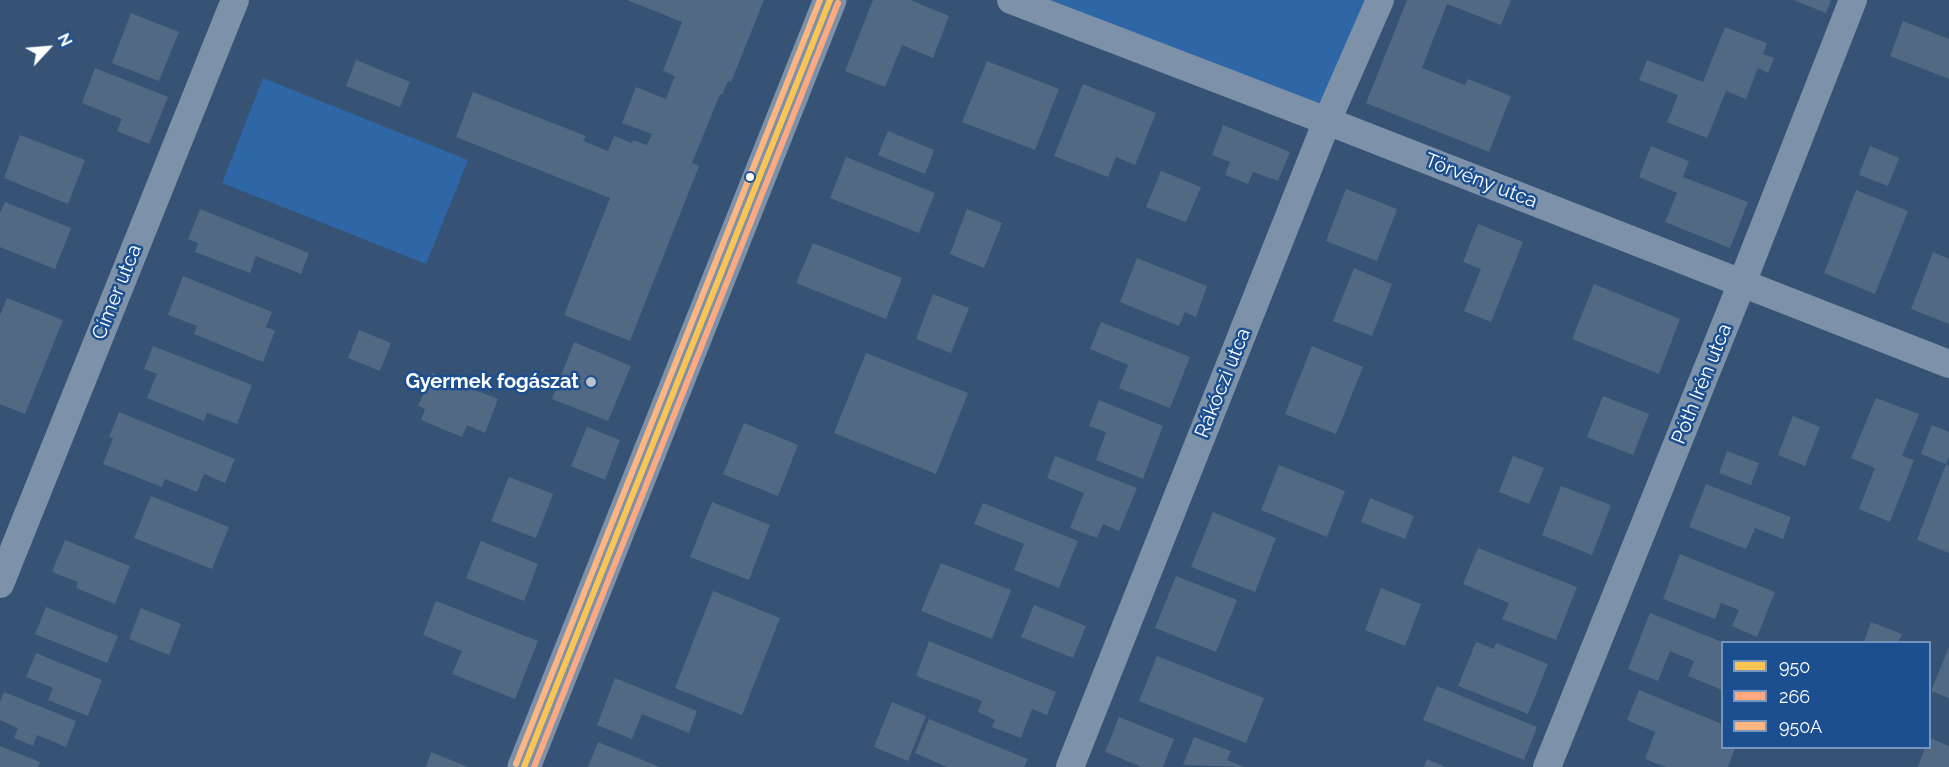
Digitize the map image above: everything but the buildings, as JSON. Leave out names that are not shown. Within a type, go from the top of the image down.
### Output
[{"type":"street","name":"Címer utca","points":[[0,584],[235,0]]},
{"type":"street","points":[[524,767],[830,0]]},
{"type":"street","name":"Törvény utca","points":[[1011,0],[1949,364]]},
{"type":"street","name":"Rákóczi utca","points":[[1070,767],[1327,121],[1380,0]]},
{"type":"street","name":"Póth Irén utca","points":[[1547,767],[1742,284],[1853,0]]},
{"type":"shaded area","points":[[1011,0],[1380,0],[1327,121]]},
{"type":"shaded area","points":[[263,78],[468,160],[426,264],[222,183]]},
{"type":"transit line","name":"950A","points":[[516,764],[820,0]]},
{"type":"transit line","name":"950","points":[[524,767],[830,0]]},
{"type":"transit line","name":"266","points":[[534,767],[838,3]]},
{"type":"place","name":"Gyermek fogászat","points":[[591,382]]}]
